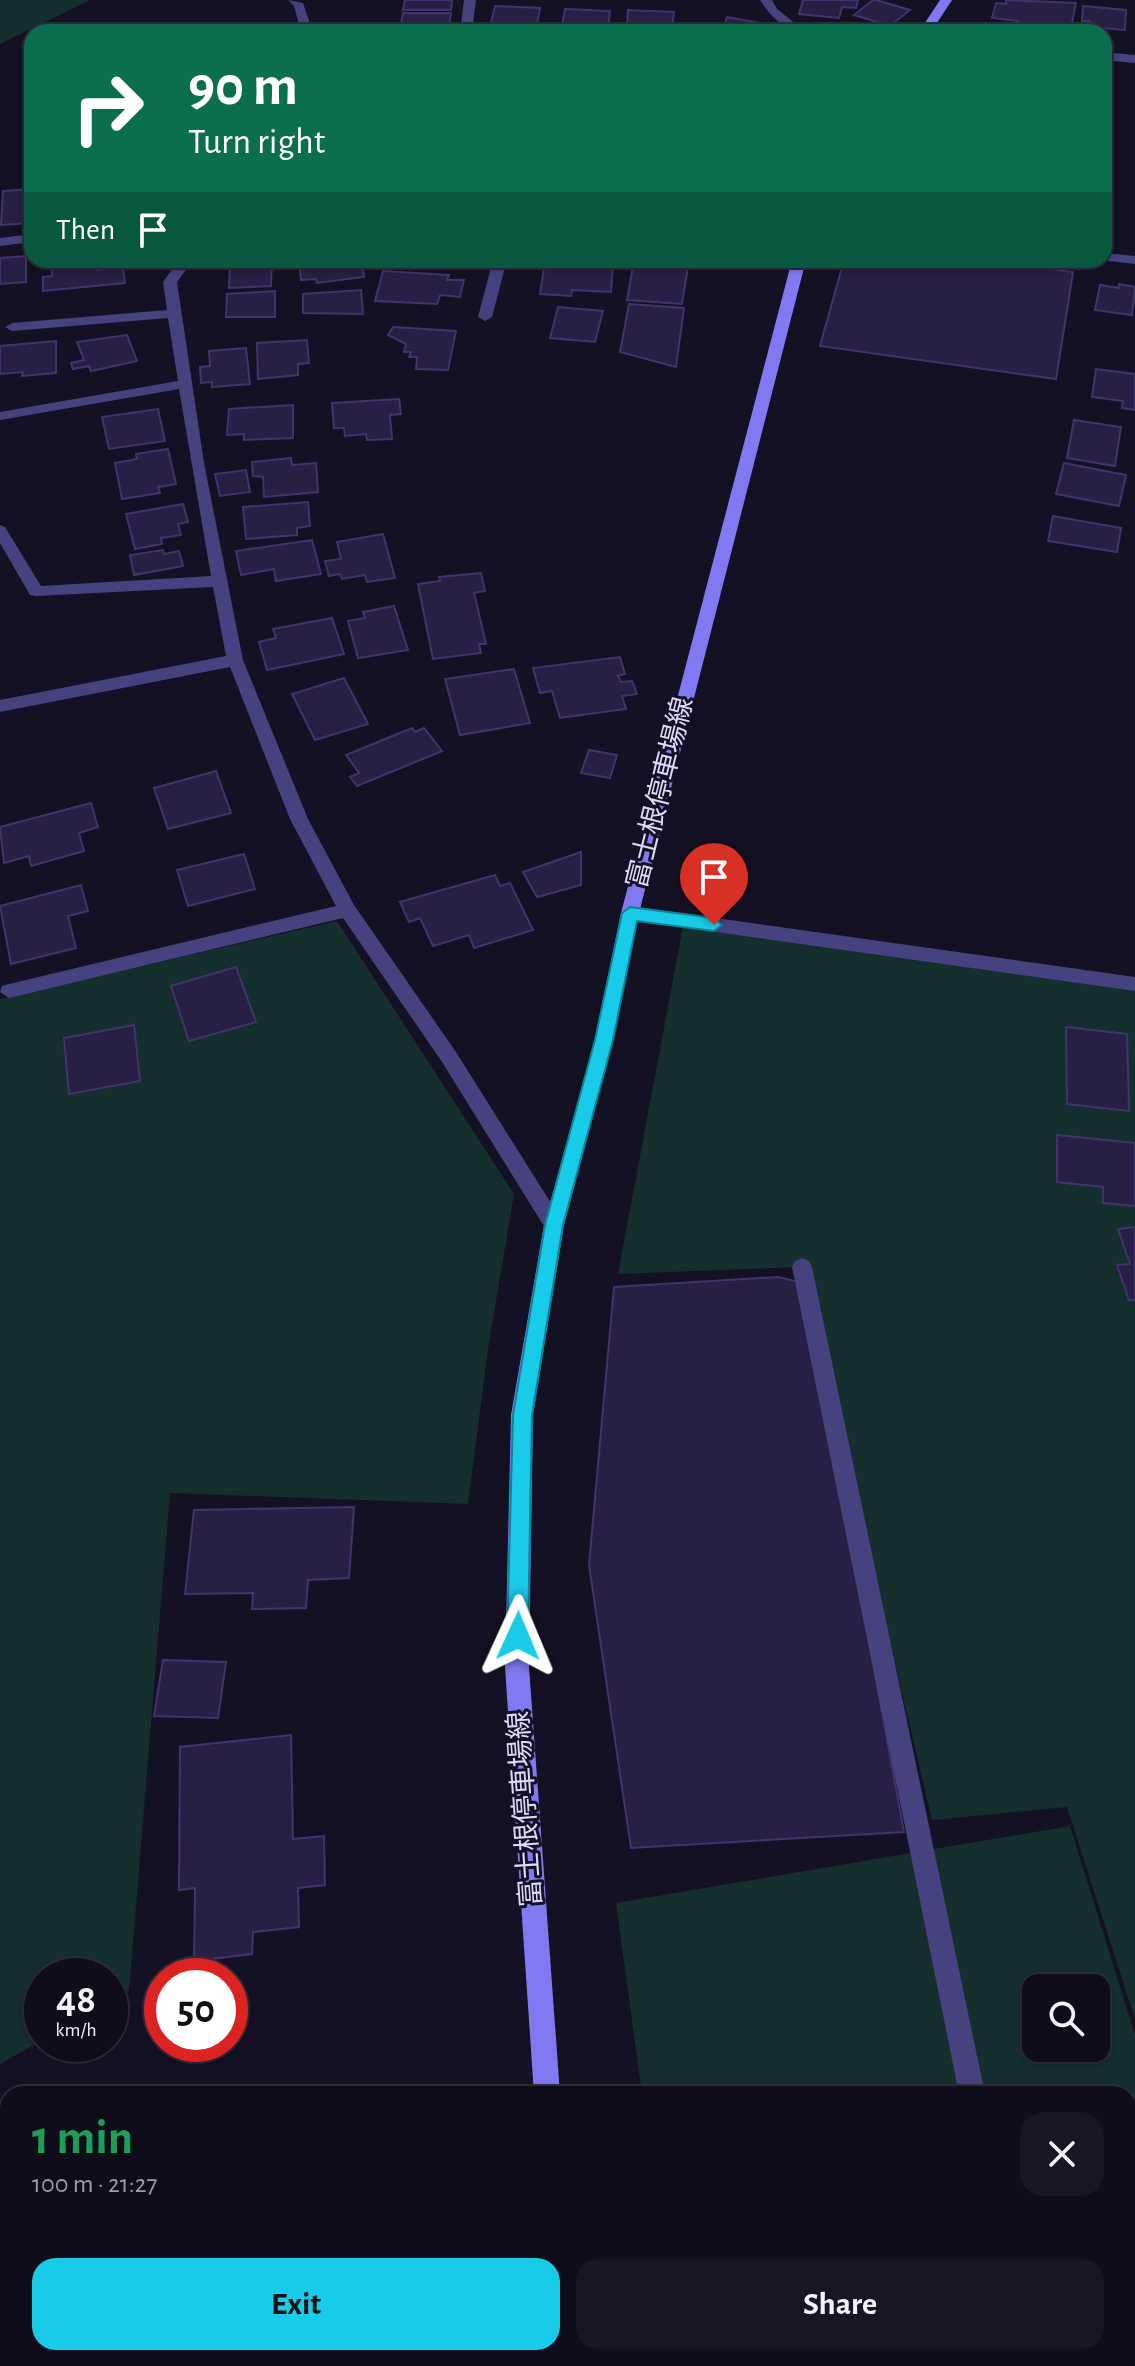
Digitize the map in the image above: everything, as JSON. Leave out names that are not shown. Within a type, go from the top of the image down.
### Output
[{"type":"main road","points":[[930,24],[946,0]]},
{"type":"main road","name":"富士根停車場線","points":[[546,2086],[517,1667],[522,1415],[554,1225],[604,1040],[630,913],[797,268]]},
{"type":"street","points":[[294,0],[299,5],[305,24]]},
{"type":"street","points":[[467,24],[470,0]]},
{"type":"street","points":[[766,0],[773,11],[790,24]]},
{"type":"street","points":[[1112,57],[1135,59]]},
{"type":"street","points":[[0,242],[24,239]]},
{"type":"street","points":[[1112,258],[1135,260]]},
{"type":"street","points":[[180,268],[170,282],[197,463],[235,660],[299,819],[347,910],[449,1057],[554,1225]]},
{"type":"street","points":[[485,317],[498,268]]},
{"type":"street","points":[[12,327],[175,313]]},
{"type":"street","points":[[0,416],[186,384]]},
{"type":"street","points":[[0,530],[36,591],[220,581]]},
{"type":"street","points":[[0,706],[235,660]]},
{"type":"street","points":[[4,989],[347,910]]},
{"type":"street","points":[[630,913],[1134,977]]},
{"type":"street","points":[[802,1267],[970,2086]]},
{"type":"green space","points":[[0,0],[90,0],[41,24],[24,24],[24,32],[0,44]]},
{"type":"green space","points":[[337,921],[514,1194],[488,1349],[468,1504],[170,1493],[129,1991],[128,1958],[24,1958],[24,2050],[0,2064],[0,999]]},
{"type":"green space","points":[[684,921],[1135,984],[1135,2019],[1067,1807],[932,1820],[802,1267],[618,1274]]},
{"type":"green space","points":[[1070,1826],[1135,2035],[1135,2086],[641,2086],[616,1903]]},
{"type":"building","points":[[405,0],[452,0],[451,10],[403,10]]},
{"type":"building","points":[[803,0],[858,0],[856,8],[842,7],[839,18],[799,14]]},
{"type":"building","points":[[873,0],[910,10],[892,24],[854,15]]},
{"type":"building","points":[[1006,0],[1076,3],[1072,24],[1017,24],[1018,21],[992,18],[996,3],[1006,4]]},
{"type":"building","points":[[495,6],[540,8],[537,24],[491,23]]},
{"type":"building","points":[[1083,6],[1126,10],[1125,30],[1112,29],[1112,24],[1082,21]]},
{"type":"building","points":[[565,9],[610,11],[608,24],[562,24]]},
{"type":"building","points":[[628,10],[674,12],[673,24],[627,24]]},
{"type":"building","points":[[403,13],[451,13],[449,24],[401,24]]},
{"type":"building","points":[[727,17],[766,24],[725,24]]},
{"type":"building","points":[[24,190],[24,224],[1,225],[3,191]]},
{"type":"building","points":[[24,256],[26,282],[0,284],[0,258]]},
{"type":"building","points":[[51,268],[123,268],[125,283],[43,291],[43,277],[52,276]]},
{"type":"building","points":[[230,268],[272,268],[271,286],[229,288]]},
{"type":"building","points":[[363,268],[364,277],[317,283],[316,279],[301,280],[300,269]]},
{"type":"building","points":[[544,268],[613,268],[611,292],[572,290],[571,296],[540,294]]},
{"type":"building","points":[[633,268],[688,268],[682,304],[627,300]]},
{"type":"building","points":[[842,268],[1043,268],[1073,272],[1056,379],[820,346]]},
{"type":"building","points":[[383,271],[449,275],[447,280],[464,280],[460,297],[440,295],[437,304],[375,301]]},
{"type":"building","points":[[1119,284],[1135,287],[1132,315],[1095,310],[1100,285],[1119,288]]},
{"type":"building","points":[[361,290],[363,314],[303,313],[303,294]]},
{"type":"building","points":[[275,291],[275,317],[226,317],[227,294]]},
{"type":"building","points":[[629,304],[684,308],[676,367],[620,352]]},
{"type":"building","points":[[558,307],[603,311],[595,342],[550,338]]},
{"type":"building","points":[[393,327],[456,331],[448,370],[416,369],[417,357],[409,357],[411,352],[404,352],[406,344],[388,335]]},
{"type":"building","points":[[127,335],[137,361],[91,371],[89,366],[73,369],[71,363],[84,360],[77,342]]},
{"type":"building","points":[[307,340],[309,363],[298,364],[298,375],[258,379],[257,343]]},
{"type":"building","points":[[56,341],[56,373],[0,374],[0,346]]},
{"type":"building","points":[[246,348],[250,384],[212,387],[212,382],[201,383],[200,367],[210,366],[209,351]]},
{"type":"building","points":[[1096,369],[1135,374],[1135,410],[1122,408],[1123,401],[1092,397]]},
{"type":"building","points":[[399,399],[401,414],[390,415],[392,439],[367,440],[366,434],[345,436],[344,428],[334,428],[332,403]]},
{"type":"building","points":[[293,405],[293,438],[244,440],[244,434],[227,435],[229,409]]},
{"type":"building","points":[[158,409],[165,441],[109,449],[102,417]]},
{"type":"building","points":[[1074,420],[1121,427],[1115,466],[1067,458]]},
{"type":"building","points":[[168,449],[176,484],[158,487],[160,493],[122,499],[115,463],[137,459],[136,454]]},
{"type":"building","points":[[291,458],[292,465],[316,463],[318,492],[264,497],[263,477],[253,476],[252,462]]},
{"type":"building","points":[[1064,463],[1126,475],[1119,506],[1056,494]]},
{"type":"building","points":[[246,470],[250,492],[220,496],[215,474]]},
{"type":"building","points":[[308,502],[310,526],[297,528],[297,535],[246,539],[243,507]]},
{"type":"building","points":[[183,504],[188,522],[178,524],[181,535],[161,538],[162,544],[135,549],[126,514]]},
{"type":"building","points":[[1053,516],[1121,528],[1117,552],[1048,541]]},
{"type":"building","points":[[383,534],[395,578],[367,582],[365,575],[342,579],[340,574],[329,576],[325,561],[341,559],[337,542]]},
{"type":"building","points":[[312,540],[321,574],[276,581],[274,569],[241,575],[236,551]]},
{"type":"building","points":[[163,550],[164,554],[179,551],[183,566],[134,575],[130,555]]},
{"type":"building","points":[[481,573],[485,591],[474,593],[486,644],[479,644],[481,653],[433,659],[418,584],[440,581],[439,577]]},
{"type":"building","points":[[394,606],[408,650],[358,658],[348,621],[365,618],[363,612]]},
{"type":"building","points":[[332,618],[344,654],[267,670],[259,642],[276,638],[273,629]]},
{"type":"building","points":[[620,657],[625,674],[618,676],[621,682],[632,681],[637,694],[622,696],[626,709],[560,718],[552,691],[540,693],[533,668]]},
{"type":"building","points":[[514,669],[530,723],[460,735],[445,679]]},
{"type":"building","points":[[344,678],[368,724],[315,740],[292,694]]},
{"type":"building","points":[[412,728],[415,732],[424,728],[442,751],[357,786],[350,777],[359,773],[346,755]]},
{"type":"building","points":[[589,750],[617,755],[610,778],[581,773]]},
{"type":"building","points":[[216,771],[231,813],[168,829],[154,788]]},
{"type":"building","points":[[91,803],[98,827],[79,833],[84,851],[31,866],[29,856],[4,863],[0,827]]},
{"type":"building","points":[[581,852],[581,885],[537,897],[523,872]]},
{"type":"building","points":[[244,854],[255,889],[188,906],[177,870]]},
{"type":"building","points":[[495,875],[500,886],[510,883],[533,930],[474,948],[469,935],[433,946],[420,918],[409,922],[400,902]]},
{"type":"building","points":[[81,885],[88,911],[68,916],[76,948],[11,964],[0,906]]},
{"type":"building","points":[[236,967],[256,1022],[189,1041],[171,986]]},
{"type":"building","points":[[134,1025],[140,1081],[69,1094],[64,1038]]},
{"type":"building","points":[[1066,1027],[1127,1034],[1129,1111],[1067,1104]]},
{"type":"building","points":[[1057,1135],[1135,1143],[1135,1206],[1103,1203],[1103,1187],[1057,1182]]},
{"type":"building","points":[[1135,1227],[1135,1300],[1129,1300],[1117,1265],[1130,1264],[1118,1229]]},
{"type":"building","points":[[778,1277],[803,1283],[904,1832],[631,1848],[589,1565],[614,1287]]},
{"type":"building","points":[[354,1507],[349,1578],[308,1580],[306,1608],[252,1609],[253,1593],[185,1594],[194,1510]]},
{"type":"building","points":[[163,1660],[226,1662],[218,1718],[154,1716]]},
{"type":"building","points":[[291,1735],[293,1839],[324,1836],[325,1885],[298,1888],[299,1927],[253,1932],[252,1954],[194,1958],[195,1888],[179,1890],[180,1747]]},
{"type":"route","points":[[518,1636],[522,1415],[554,1225],[604,1040],[630,913],[714,925]]}]
